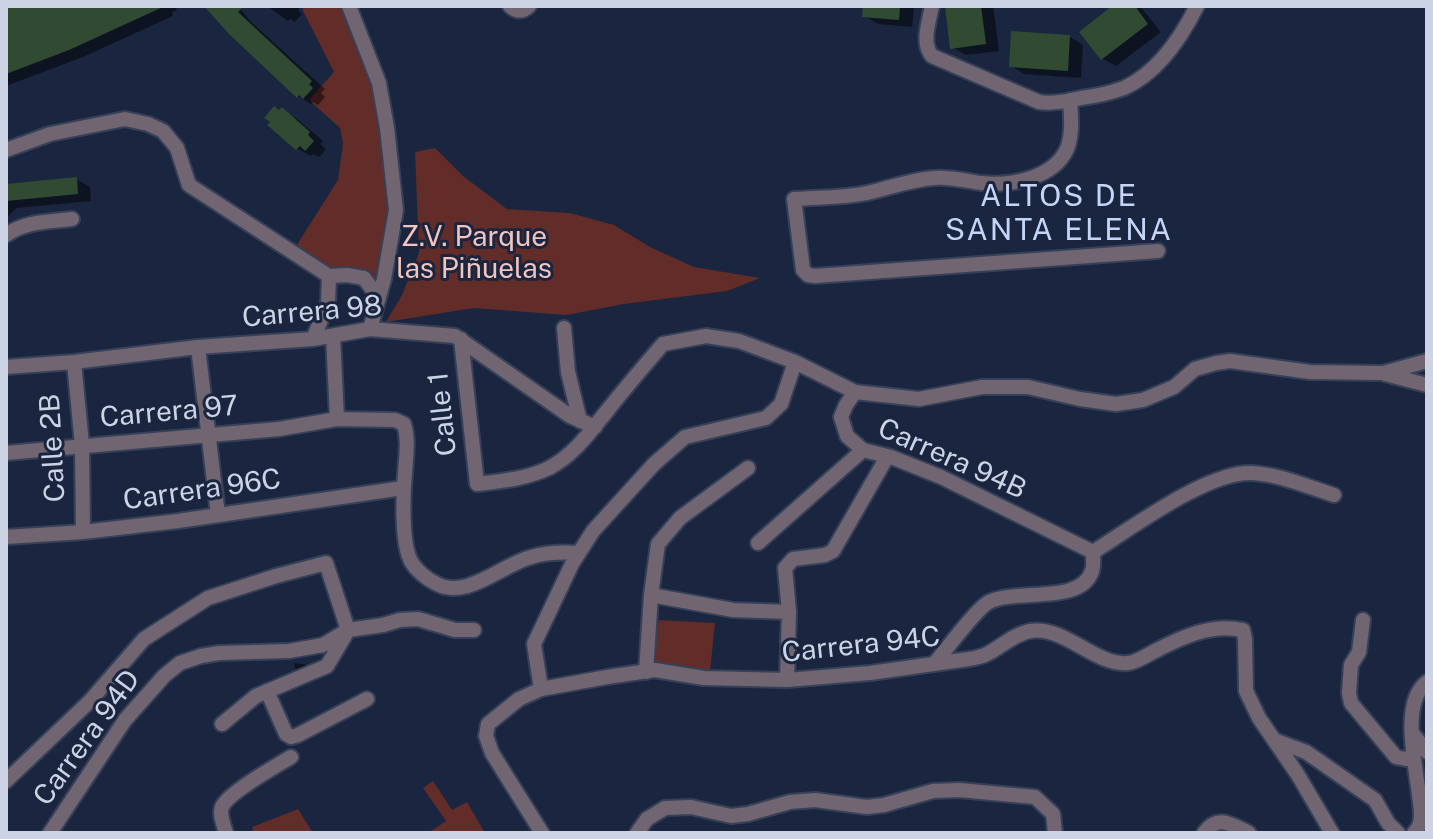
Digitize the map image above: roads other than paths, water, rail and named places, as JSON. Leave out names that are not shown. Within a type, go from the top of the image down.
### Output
[{"type":"street","points":[[349,6],[379,83],[396,210],[386,271],[370,329]]},
{"type":"street","points":[[510,6],[517,11],[529,6]]},
{"type":"street","points":[[932,6],[926,42],[928,51],[935,57],[1039,102],[1050,103],[1114,91],[1142,76],[1180,37],[1197,6]]},
{"type":"street","points":[[1070,100],[1071,125],[1067,148],[1056,163],[1033,177],[992,183],[935,178],[864,194],[794,199],[805,273],[811,276],[1158,251]]},
{"type":"street","points":[[6,150],[50,134],[125,119],[148,124],[163,131],[177,148],[189,185],[329,276],[364,278],[386,271]]},
{"type":"street","points":[[6,235],[17,227],[72,219]]},
{"type":"street","points":[[313,339],[328,303],[329,276]]},
{"type":"street","points":[[364,278],[378,297]]},
{"type":"street","points":[[564,328],[568,372],[580,421]]},
{"type":"street","name":"Carrera 98","points":[[6,367],[198,347],[313,339],[370,329],[455,336],[580,421],[595,427]]},
{"type":"street","points":[[333,336],[337,419]]},
{"type":"street","points":[[595,427],[663,344],[706,336],[739,341],[795,362],[855,392]]},
{"type":"street","name":"Calle 1","points":[[461,339],[477,484],[520,479],[551,467],[573,451],[595,427]]},
{"type":"street","points":[[198,347],[218,515]]},
{"type":"street","name":"Carrera 94B","points":[[1093,552],[941,477],[863,450],[847,436],[841,417],[855,392],[919,399],[982,387],[1028,387],[1116,404],[1143,400],[1174,387],[1195,369],[1230,361],[1310,372],[1383,373],[1427,361]]},
{"type":"street","name":"Calle 2B","points":[[74,362],[82,445],[83,532]]},
{"type":"street","points":[[541,689],[534,644],[572,564],[593,531],[654,464],[685,437],[766,418],[781,404],[795,362]]},
{"type":"street","points":[[1383,373],[1427,385]]},
{"type":"street","name":"Carrera 97","points":[[6,453],[279,429],[337,419],[395,420],[404,424],[408,436],[403,488]]},
{"type":"street","points":[[758,543],[863,450]]},
{"type":"street","points":[[787,680],[789,612],[785,568],[793,559],[833,551],[887,457]]},
{"type":"street","points":[[646,672],[658,544],[680,518],[748,468]]},
{"type":"street","points":[[935,663],[986,603],[1004,597],[1073,590],[1085,583],[1093,570],[1093,552],[1191,490],[1219,479],[1249,473],[1277,477],[1334,495]]},
{"type":"street","points":[[403,488],[406,547],[412,564],[427,579],[443,588],[460,588],[528,557],[556,552],[579,553]]},
{"type":"street","name":"Carrera 96C","points":[[6,537],[83,532],[403,488]]},
{"type":"street","points":[[6,781],[90,701],[144,639],[208,598],[326,563],[348,630],[327,666],[256,696],[222,724]]},
{"type":"street","points":[[651,595],[733,610],[789,612]]},
{"type":"street","name":"Carrera 94D","points":[[50,833],[125,720],[164,676],[180,663],[219,653],[289,651],[323,645],[348,630],[400,620],[418,619],[455,630],[474,630]]},
{"type":"street","points":[[1363,620],[1359,652],[1351,665],[1351,703],[1396,757],[1406,759],[1420,754]]},
{"type":"street","name":"Carrera 94C","points":[[542,833],[492,753],[486,736],[488,724],[519,699],[541,689],[655,670],[704,678],[787,680],[870,673],[984,656],[1029,631],[1046,631],[1114,662],[1130,663],[1178,639],[1206,630],[1233,627],[1243,630],[1245,639],[1246,691],[1274,740]]},
{"type":"street","points":[[1414,833],[1421,819],[1420,754],[1413,734],[1413,704],[1419,688],[1427,682]]},
{"type":"street","points":[[267,691],[286,734],[291,737],[367,699]]},
{"type":"street","points":[[1274,740],[1332,833]]},
{"type":"street","points":[[1274,740],[1306,752],[1375,800],[1388,823],[1398,833]]},
{"type":"street","points":[[226,833],[221,814],[223,805],[231,796],[291,757]]},
{"type":"street","points":[[637,833],[647,819],[665,808],[691,807],[731,816],[790,802],[815,800],[867,807],[933,791],[959,790],[1035,797],[1053,814],[1055,833]]},
{"type":"street","points":[[1204,833],[1211,824],[1219,821],[1249,833]]},
{"type":"district","name":"ALTOS DE SANTA ELENA","points":[[1059,214]]},
{"type":"park label","name":"Z.V. Parque las Piñuelas","points":[[474,253]]}]
